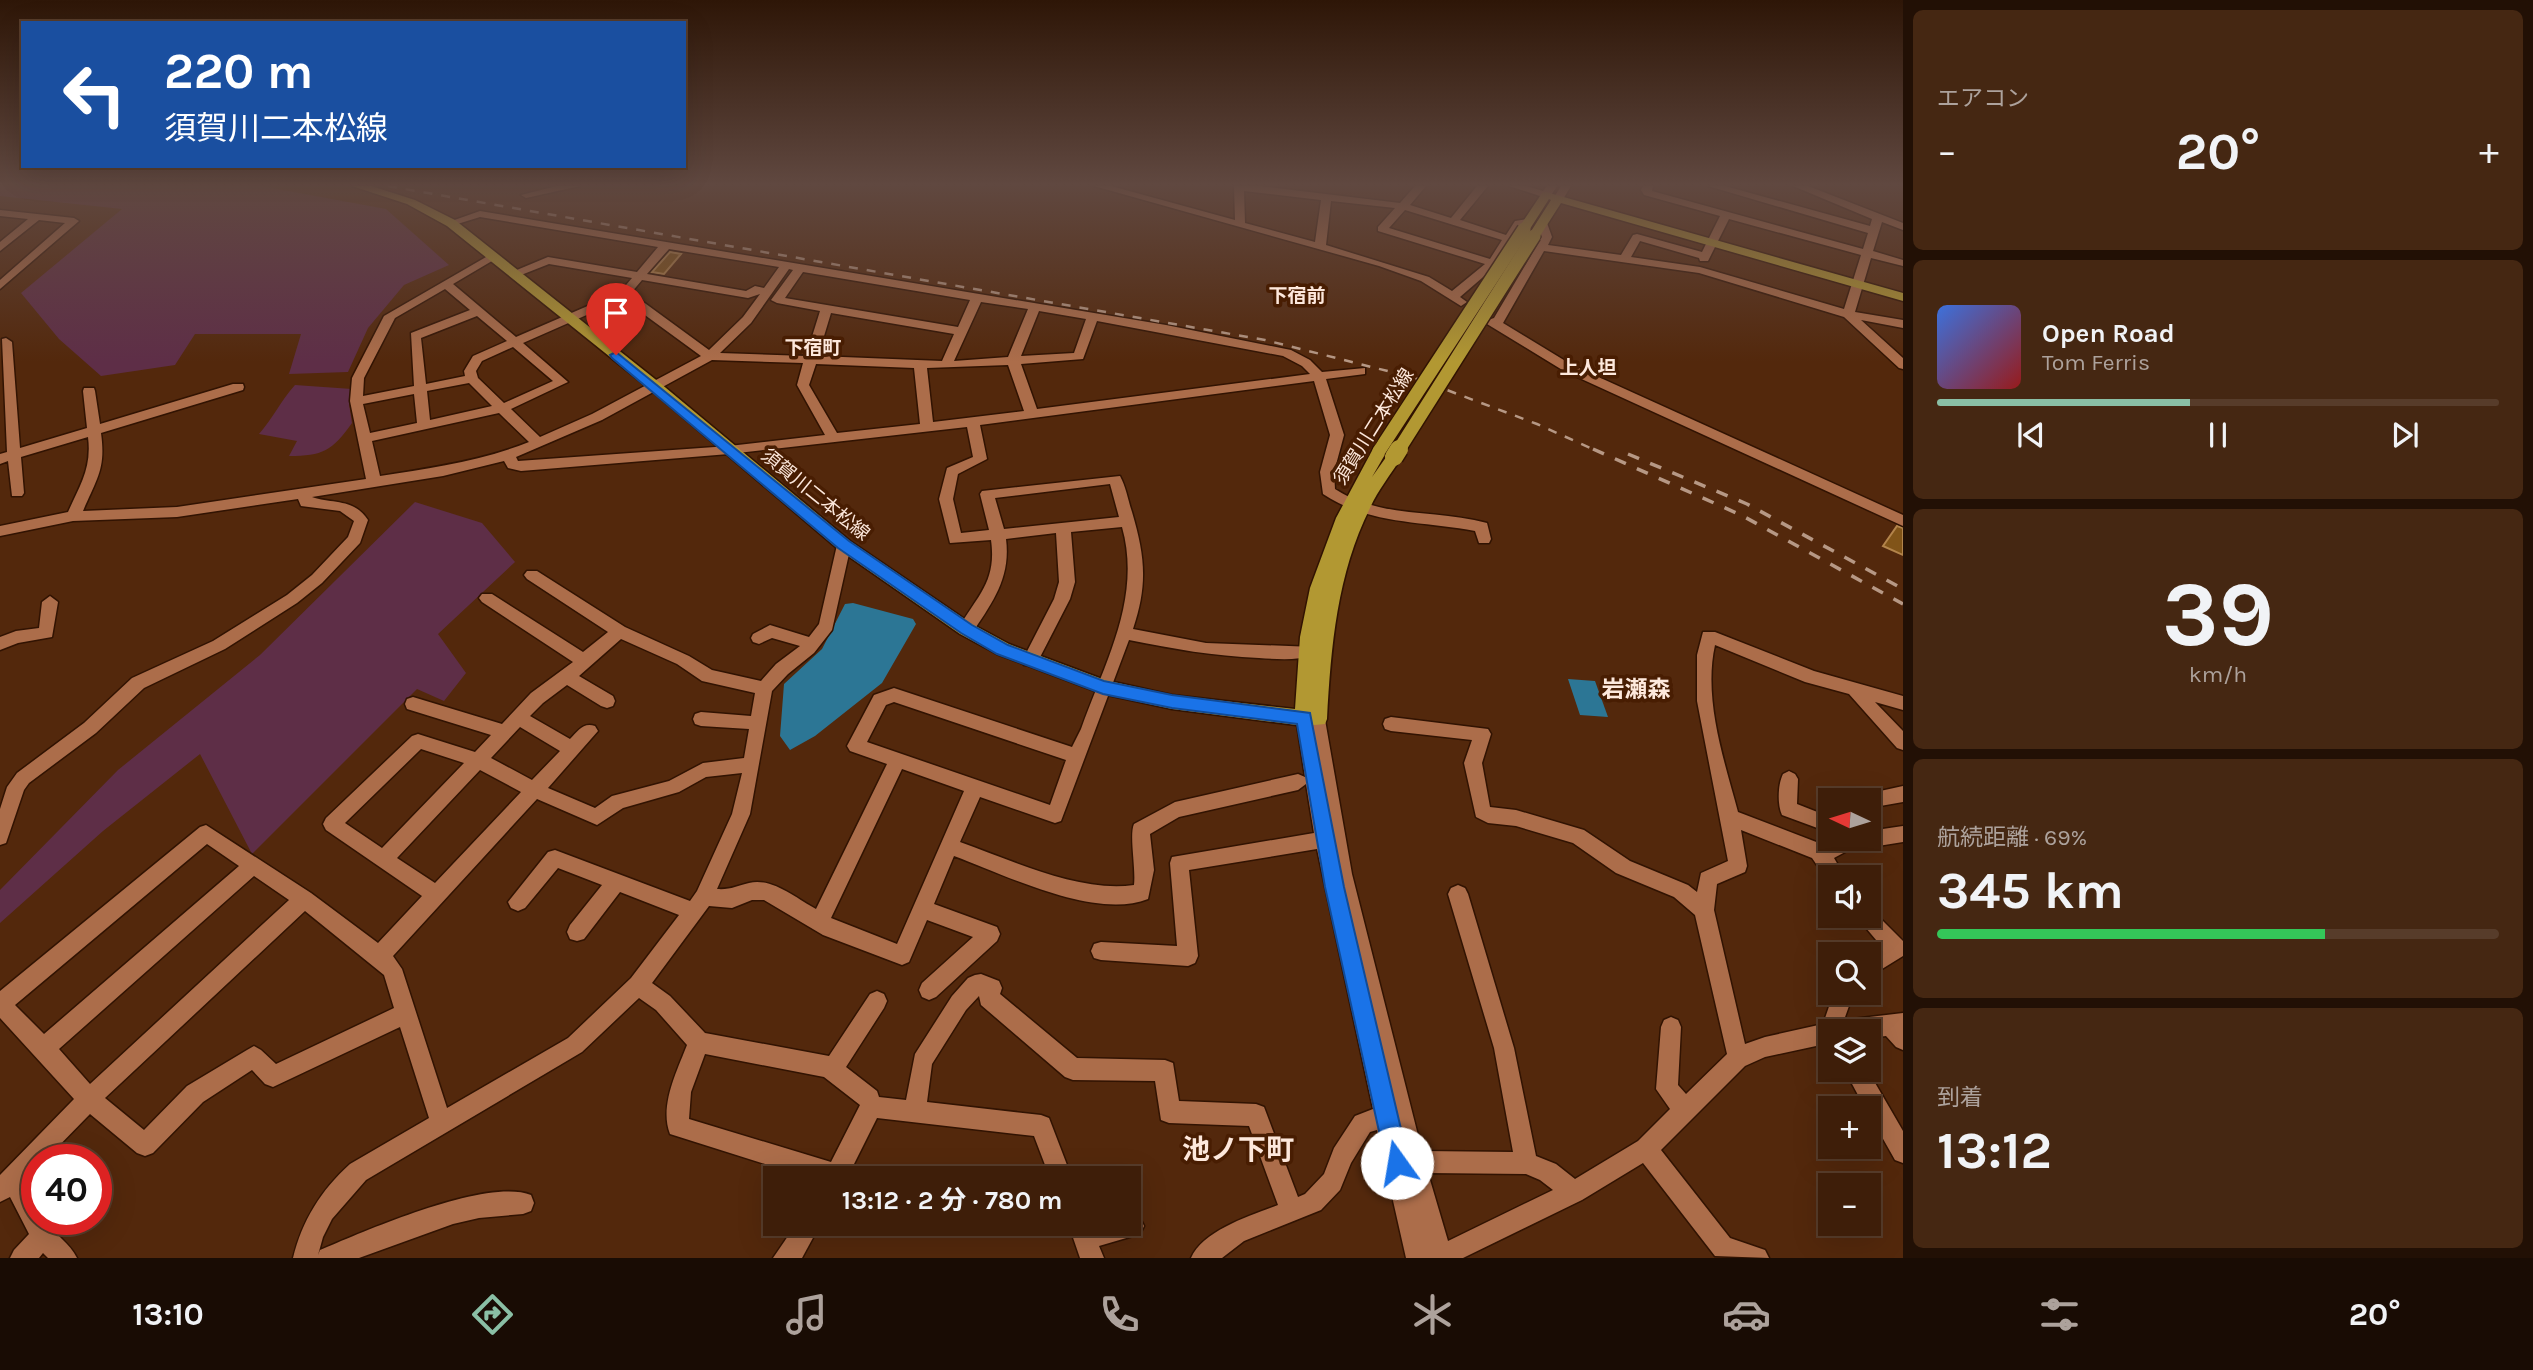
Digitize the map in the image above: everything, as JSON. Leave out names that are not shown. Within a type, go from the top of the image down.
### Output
[{"type":"main road","name":"須賀川二本松線","points":[[479,245],[655,386],[844,545],[966,629],[1030,661],[1103,687],[1184,704],[1311,719]]},
{"type":"main road","name":"須賀川二本松線","points":[[1311,719],[1308,651],[1323,568],[1355,505],[1523,245]]},
{"type":"main road","points":[[1720,245],[1903,297]]},
{"type":"main road","name":"須賀川二本松線","points":[[1311,719],[1331,596],[1355,505]]},
{"type":"street","points":[[0,286],[47,245]]},
{"type":"street","points":[[538,443],[472,379],[470,371],[477,359],[624,294],[666,245],[1093,317],[1287,353],[1306,363],[1319,376],[1337,435],[1327,472],[1328,491],[1355,505],[1389,514],[1457,521],[1482,527],[1484,539]]},
{"type":"street","points":[[1315,245],[1401,270],[1457,299],[1493,262],[1504,245]]},
{"type":"street","points":[[1435,245],[1493,262]]},
{"type":"street","points":[[1527,245],[1494,322],[1568,368],[1903,522]]},
{"type":"street","points":[[1585,245],[1625,258],[1700,270],[1848,314],[1903,324]]},
{"type":"street","points":[[1625,258],[1633,245]]},
{"type":"street","points":[[1665,245],[1706,256]]},
{"type":"street","points":[[1700,270],[1710,245]]},
{"type":"street","points":[[1836,245],[1903,263]]},
{"type":"street","points":[[1848,314],[1869,245]]},
{"type":"street","points":[[374,482],[356,401],[358,378],[390,316],[493,256]]},
{"type":"street","points":[[516,274],[548,260],[748,295],[754,289],[768,292]]},
{"type":"street","points":[[0,531],[74,516],[177,512],[304,493],[443,471],[508,455],[655,386],[710,356],[747,320],[787,264]]},
{"type":"street","points":[[801,267],[777,300],[960,331]]},
{"type":"street","points":[[366,438],[503,408],[562,382],[447,285]]},
{"type":"street","points":[[624,294],[710,356],[946,365],[1079,356],[1093,317]]},
{"type":"street","points":[[946,365],[977,298]]},
{"type":"street","points":[[1032,415],[1013,360],[1034,307]]},
{"type":"street","points":[[826,309],[803,384],[833,437]]},
{"type":"street","points":[[424,426],[415,337],[479,311]]},
{"type":"street","points":[[1848,314],[1903,365]]},
{"type":"street","points":[[6,341],[17,493]]},
{"type":"street","points":[[920,364],[927,427]]},
{"type":"street","points":[[508,455],[513,465],[521,466],[729,450],[1032,415],[1361,371]]},
{"type":"street","points":[[356,401],[472,379]]},
{"type":"street","points":[[0,459],[238,387]]},
{"type":"street","points":[[74,516],[97,456],[92,433],[89,391]]},
{"type":"street","points":[[973,422],[980,459],[952,471],[946,499],[955,539],[1126,521]]},
{"type":"street","points":[[966,629],[995,582],[1000,566],[998,535],[987,494],[1115,479],[1134,544],[1137,573],[1134,604],[1055,815],[856,746],[880,700],[894,695],[1076,756]]},
{"type":"street","points":[[0,837],[16,787],[23,778],[90,727],[138,683],[219,645],[292,599],[317,579],[355,539],[361,520],[356,512],[341,506],[306,503],[304,493]]},
{"type":"street","points":[[1030,661],[1062,599],[1067,582],[1063,527]]},
{"type":"street","points":[[304,1258],[318,1223],[338,1189],[358,1172],[575,1045],[638,985],[698,904],[741,814],[764,688],[782,668],[812,644],[826,626],[844,545]]},
{"type":"street","points":[[532,575],[619,631],[683,660],[708,676],[764,688]]},
{"type":"street","points":[[487,598],[584,661]]},
{"type":"street","points":[[0,644],[16,637],[46,633],[50,602]]},
{"type":"street","points":[[383,860],[537,698],[567,677],[619,631]]},
{"type":"street","points":[[759,638],[769,631],[812,644]]},
{"type":"street","points":[[1123,634],[1206,649],[1285,653],[1308,651]]},
{"type":"street","points":[[1738,1058],[1704,910],[1708,879],[1738,866],[1730,817],[1711,741],[1702,654],[1709,636],[1811,677],[1856,692],[1903,703]]},
{"type":"street","points":[[567,677],[607,702]]},
{"type":"street","points":[[1856,692],[1903,743]]},
{"type":"street","points":[[413,704],[506,732]]},
{"type":"street","points":[[519,718],[572,749]]},
{"type":"street","points":[[701,719],[759,723]]},
{"type":"street","points":[[1311,719],[1325,840],[1387,1115],[1435,1257]]},
{"type":"street","points":[[1311,719],[1343,874],[1435,1257]]},
{"type":"street","points":[[1391,724],[1482,734],[1474,763],[1482,811],[1488,815],[1516,818],[1578,836],[1623,867],[1681,891],[1704,910]]},
{"type":"street","points":[[379,956],[589,731]]},
{"type":"street","points":[[435,894],[332,824],[418,741],[480,761],[532,789],[597,817],[618,803],[673,787],[703,770],[752,764]]},
{"type":"street","points":[[820,921],[897,761]]},
{"type":"street","points":[[1789,779],[1788,808],[1818,820]]},
{"type":"street","points":[[950,846],[1090,894],[1130,897],[1141,893],[1145,883],[1146,860],[1140,830],[1175,810],[1298,782]]},
{"type":"street","points":[[518,902],[555,858],[616,882],[698,904],[732,900],[751,891],[765,891],[830,928],[902,955],[974,789]]},
{"type":"street","points":[[1881,798],[1903,794]]},
{"type":"street","points":[[1730,817],[1818,839]]},
{"type":"street","points":[[407,1013],[273,1076],[254,1057],[246,1061],[195,1094],[145,1145],[89,1099],[0,1004],[206,833],[304,899],[392,969],[407,1013],[441,1123]]},
{"type":"street","points":[[1881,837],[1903,834]]},
{"type":"street","points":[[1101,951],[1188,956],[1179,863],[1325,840]]},
{"type":"street","points":[[44,1048],[253,866]]},
{"type":"street","points":[[577,933],[616,882]]},
{"type":"street","points":[[1458,894],[1504,1048],[1526,1163]]},
{"type":"street","points":[[65,1258],[43,1237],[6,1183],[89,1099],[304,899]]},
{"type":"street","points":[[923,909],[990,934],[929,990]]},
{"type":"street","points":[[1877,928],[1897,949],[1881,959]]},
{"type":"street","points":[[915,1112],[922,1061],[965,996],[975,985],[985,984],[992,988],[988,998],[1073,1069],[1165,1071],[1169,1112],[1256,1115],[1292,1211]]},
{"type":"street","points":[[638,985],[663,1003],[699,1042],[833,1069],[869,1098],[871,1107],[841,1166]]},
{"type":"street","points":[[833,1069],[877,1001]]},
{"type":"street","points":[[1671,1027],[1667,1089],[1686,1111]]},
{"type":"street","points":[[1881,1030],[1899,1029]]},
{"type":"street","points":[[1435,1257],[1574,1192],[1646,1149],[1738,1058],[1765,1047],[1818,1035]]},
{"type":"street","points":[[699,1042],[680,1092],[678,1126],[801,1166]]},
{"type":"street","points":[[1863,1082],[1903,1152]]},
{"type":"street","points":[[871,1107],[1041,1126],[1056,1166]]},
{"type":"street","points":[[1203,1258],[1236,1233],[1313,1202],[1332,1182],[1342,1156],[1363,1124],[1387,1115]]},
{"type":"street","points":[[1646,1149],[1723,1248],[1757,1258]]},
{"type":"street","points":[[1414,1162],[1526,1163],[1548,1172],[1574,1192]]},
{"type":"street","points":[[328,1258],[479,1205],[508,1201],[523,1203]]},
{"type":"street","points":[[785,1258],[803,1236]]},
{"type":"street","points":[[22,1258],[43,1237]]},
{"type":"shaded area","points":[[79,245],[426,245],[449,265],[404,285],[368,328],[348,372],[289,374],[301,334],[195,334],[175,365],[101,376],[59,339],[21,293]]},
{"type":"shaded area","points":[[295,385],[352,389],[349,404],[352,423],[332,446],[319,453],[289,456],[297,441],[259,434]]},
{"type":"shaded area","points":[[415,502],[482,523],[515,562],[438,634],[466,673],[444,701],[417,689],[252,854],[200,754],[103,831],[0,923],[0,890],[118,770],[260,655]]},
{"type":"water","points":[[853,603],[913,619],[916,624],[882,683],[815,736],[790,750],[780,736],[784,684],[822,649],[845,604]]},
{"type":"water","points":[[1568,679],[1595,681],[1608,717],[1580,715]]},
{"type":"building","points":[[670,252],[681,254],[664,274],[652,272]]},
{"type":"building","points":[[1897,526],[1903,528],[1903,555],[1883,546]]},
{"type":"railway","points":[[722,245],[1265,340],[1415,378],[1537,424],[1597,451]]},
{"type":"railway","points":[[1593,449],[1741,515],[1903,604]]},
{"type":"railway","points":[[1628,454],[1747,504],[1903,589]]},
{"type":"district","name":"下宿前","points":[[1297,295]]},
{"type":"district","name":"下宿町","points":[[813,347]]},
{"type":"district","name":"上人坦","points":[[1588,367]]},
{"type":"district","name":"岩瀬森","points":[[1636,689]]},
{"type":"district","name":"池ノ下町","points":[[1238,1149]]},
{"type":"route","points":[[616,355],[844,545],[966,629],[1003,649],[1103,687],[1172,702],[1304,718],[1313,778],[1351,966],[1397,1163]]}]
